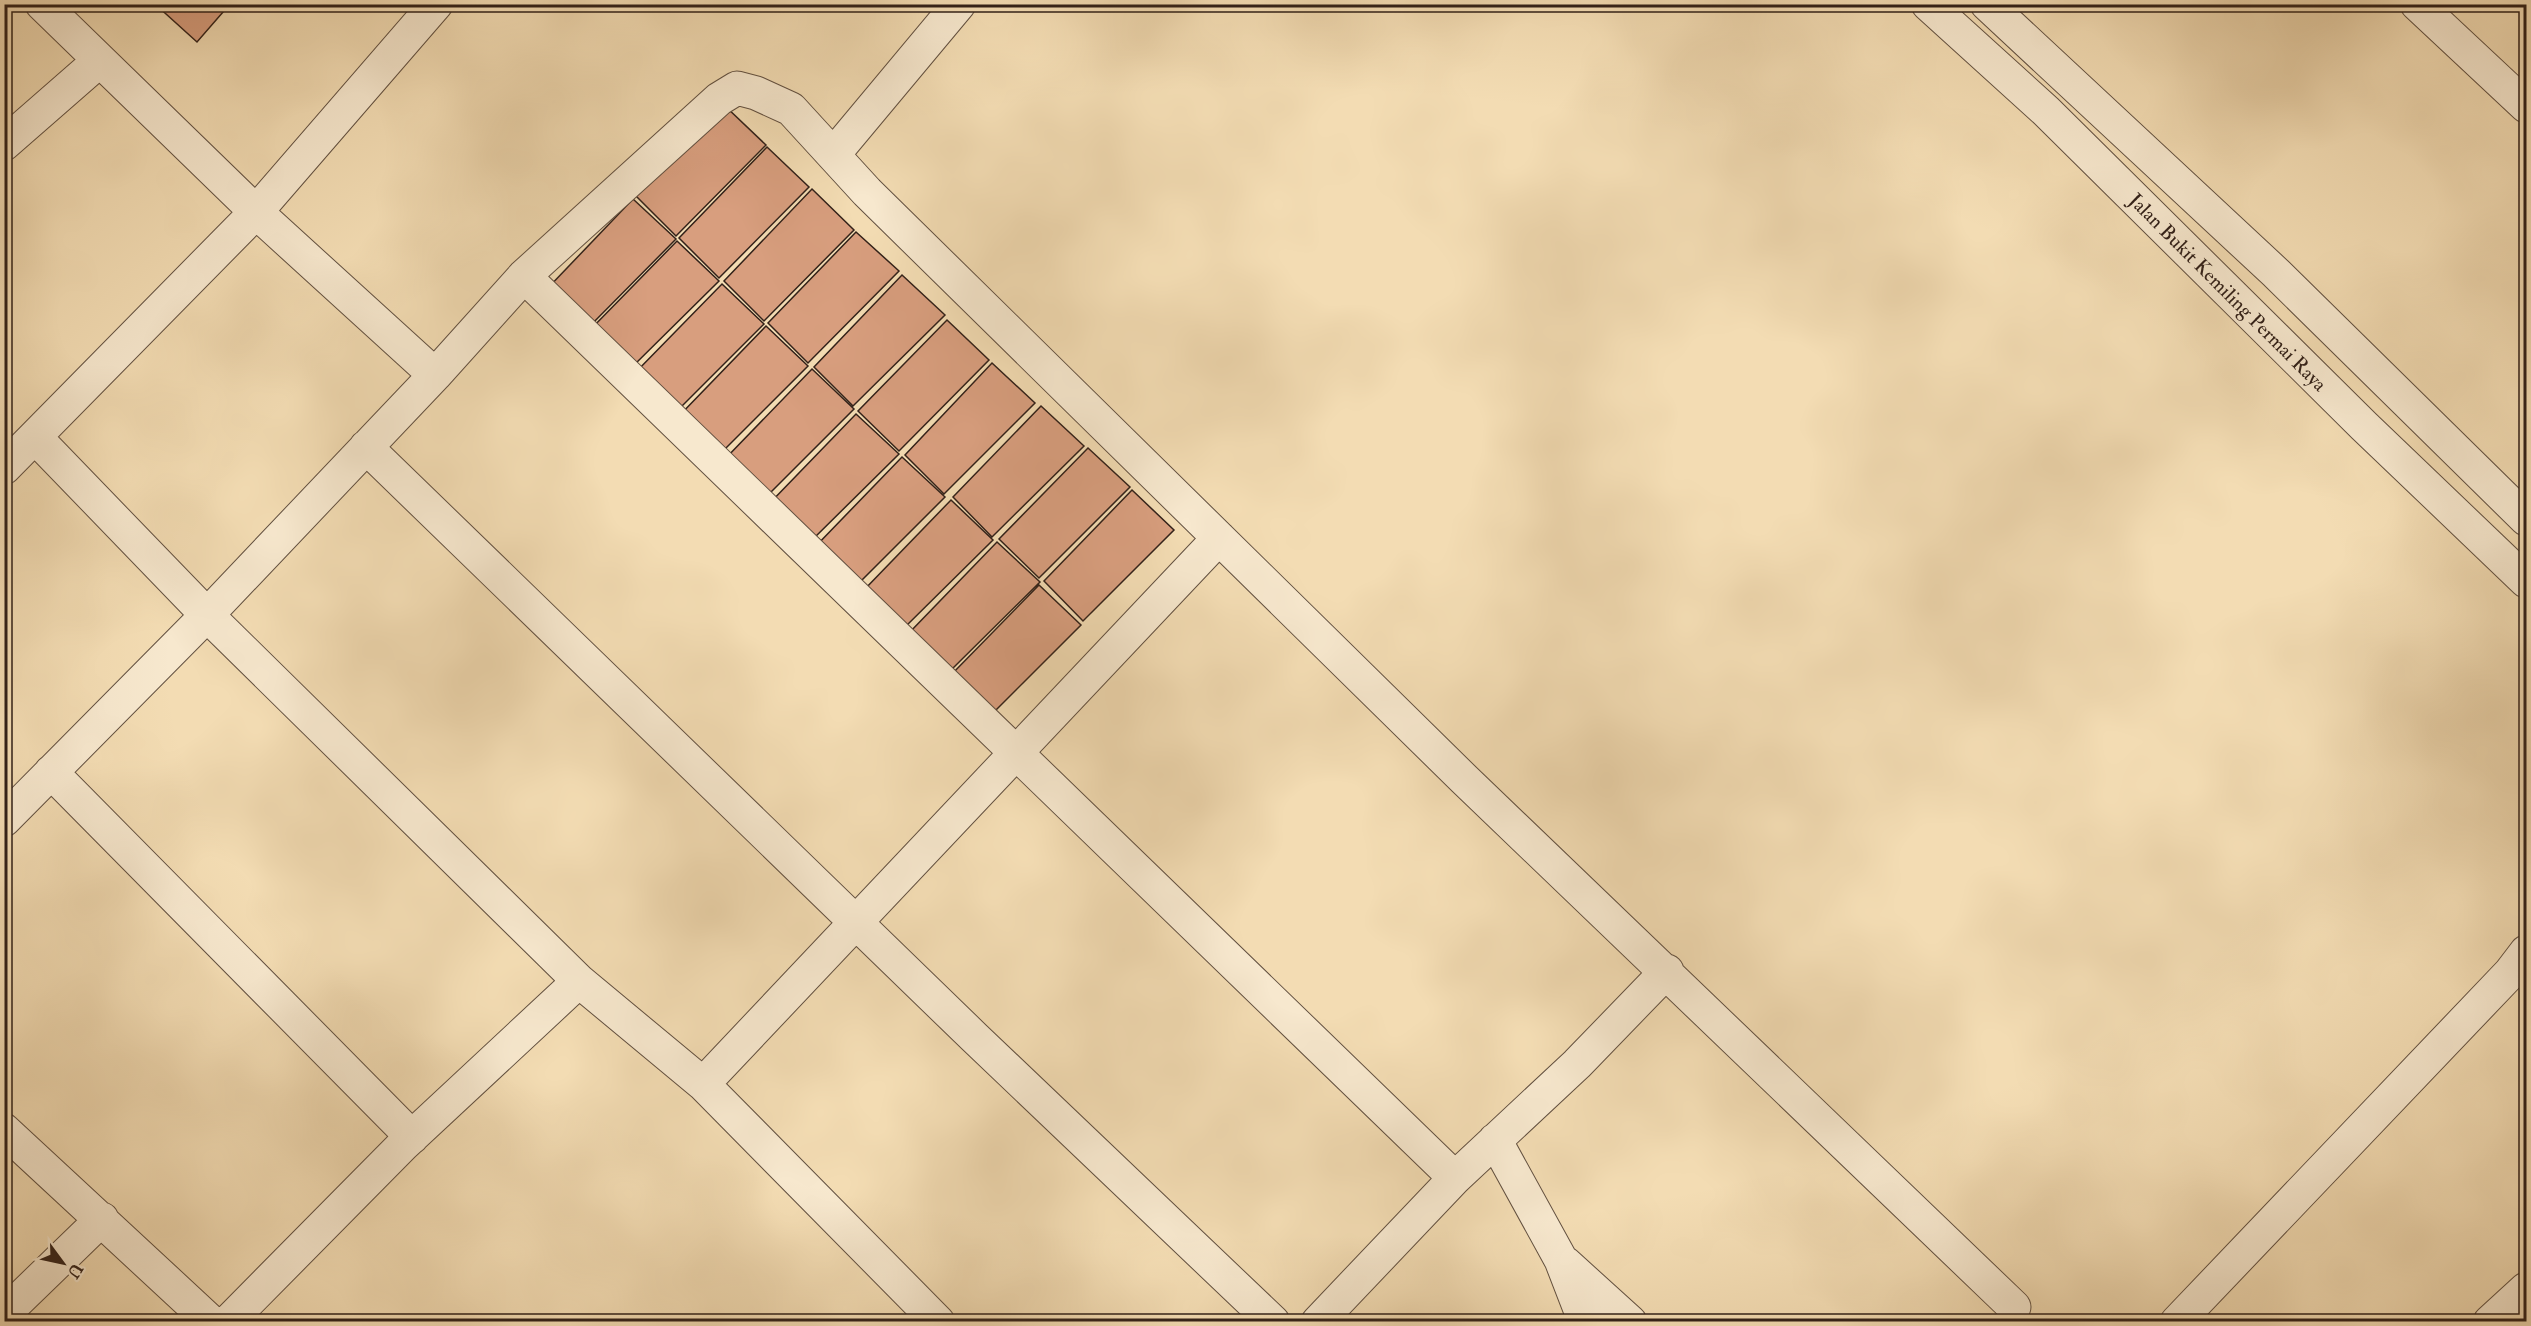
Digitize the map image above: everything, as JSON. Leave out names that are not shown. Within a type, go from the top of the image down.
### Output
[{"type":"street","points":[[42,4],[256,212],[435,375]]},
{"type":"street","points":[[4,468],[256,212],[436,4]]},
{"type":"street","points":[[833,155],[959,4]]},
{"type":"street","name":"Jalan Bukit Kemiling Permai Raya","points":[[1928,4],[2046,111],[2364,426],[2526,581]]},
{"type":"street","points":[[1988,4],[2276,273],[2526,519]]},
{"type":"street","points":[[2417,4],[2526,106]]},
{"type":"street","points":[[4,144],[99,61]]},
{"type":"street","points":[[4,820],[207,615],[435,375],[524,276],[719,99],[737,88],[756,93],[791,109],[867,192],[1464,779],[1667,970],[2013,1307]]},
{"type":"street","points":[[524,276],[1455,1178]]},
{"type":"street","points":[[35,437],[207,615],[579,981],[703,1084],[938,1322]]},
{"type":"street","points":[[366,447],[1273,1322]]},
{"type":"street","points":[[703,1084],[1219,538]]},
{"type":"street","points":[[51,772],[412,1137]]},
{"type":"street","points":[[1318,1322],[1455,1178],[1577,1064],[1667,970]]},
{"type":"street","points":[[2177,1322],[2521,970]]},
{"type":"street","points":[[228,1322],[412,1137],[579,981]]},
{"type":"street","points":[[4,1130],[211,1322]]},
{"type":"street","points":[[1495,1140],[1561,1260],[1585,1322]]},
{"type":"street","points":[[4,1314],[102,1219]]},
{"type":"street","points":[[1561,1260],[1630,1322]]},
{"type":"street","points":[[2490,1322],[2526,1289]]},
{"type":"building","points":[[155,4],[230,4],[197,42]]},
{"type":"building","points":[[724,105],[766,145],[676,236],[636,196]]},
{"type":"building","points":[[767,147],[809,187],[719,278],[679,238]]},
{"type":"building","points":[[812,189],[854,230],[764,321],[724,281]]},
{"type":"building","points":[[633,199],[676,239],[586,330],[546,290]]},
{"type":"building","points":[[856,232],[899,271],[808,363],[768,323]]},
{"type":"building","points":[[677,241],[719,281],[628,371],[589,331]]},
{"type":"building","points":[[902,275],[945,315],[853,406],[814,367]]},
{"type":"building","points":[[722,284],[764,324],[674,414],[634,374]]},
{"type":"building","points":[[947,320],[989,360],[899,451],[858,411]]},
{"type":"building","points":[[766,326],[808,366],[718,456],[678,417]]},
{"type":"building","points":[[992,363],[1035,403],[944,494],[905,455]]},
{"type":"building","points":[[812,369],[854,409],[763,500],[724,460]]},
{"type":"building","points":[[1041,406],[1084,446],[992,537],[953,497]]},
{"type":"building","points":[[856,414],[899,454],[808,544],[768,505]]},
{"type":"building","points":[[1088,448],[1130,487],[1039,578],[999,539]]},
{"type":"building","points":[[902,457],[945,497],[854,588],[814,548]]},
{"type":"building","points":[[1132,490],[1174,530],[1083,621],[1044,581]]},
{"type":"building","points":[[951,500],[993,540],[902,630],[863,591]]},
{"type":"building","points":[[997,542],[1040,582],[949,672],[909,633]]},
{"type":"building","points":[[1039,585],[1081,625],[990,716],[950,676]]}]
